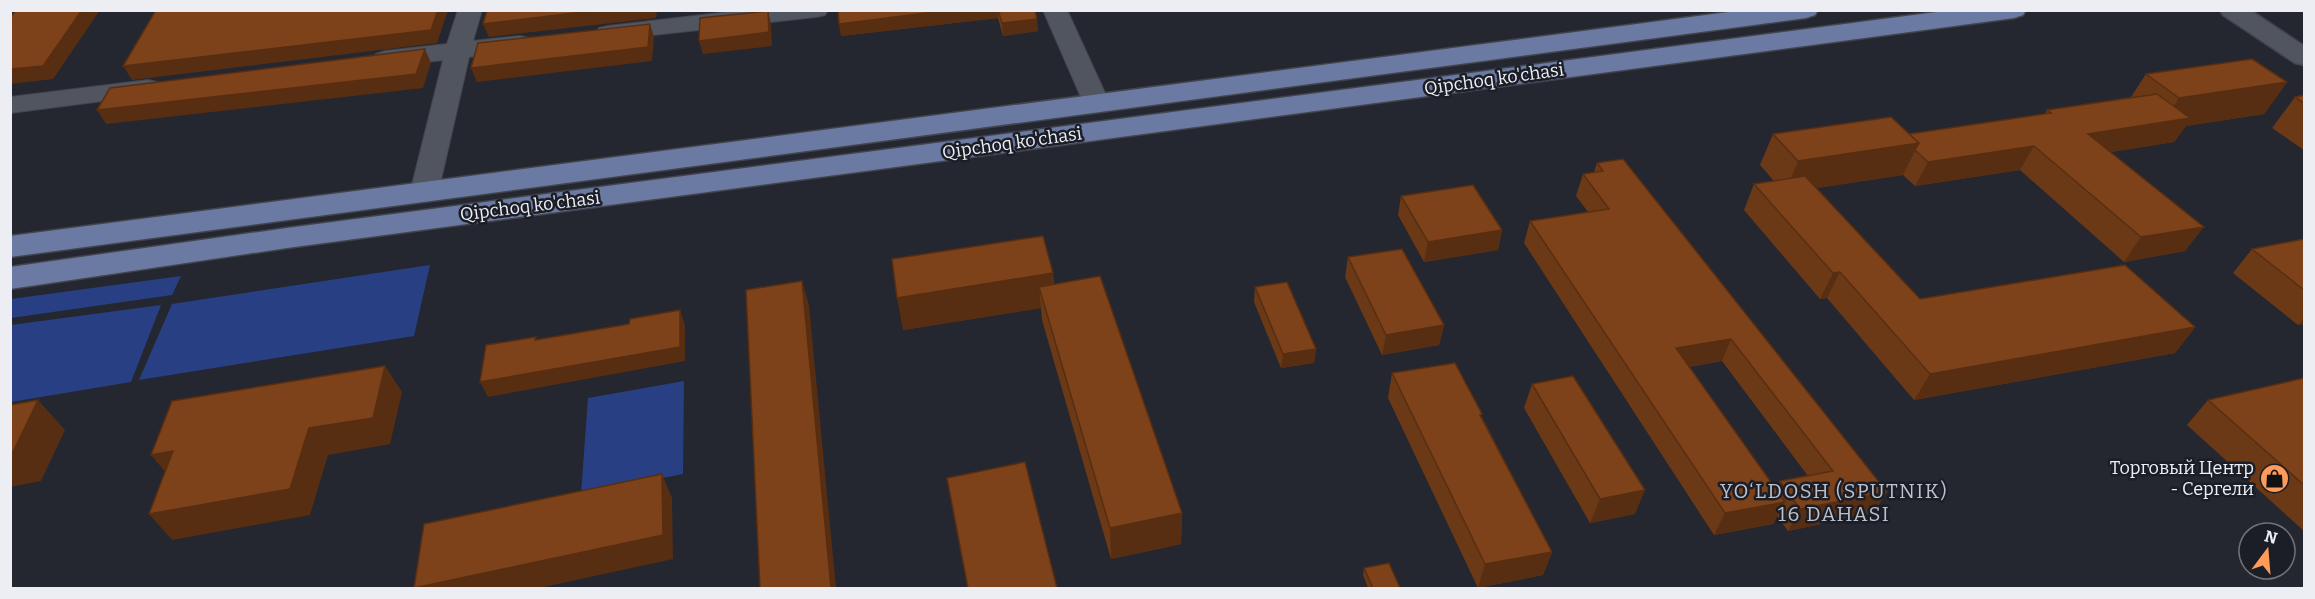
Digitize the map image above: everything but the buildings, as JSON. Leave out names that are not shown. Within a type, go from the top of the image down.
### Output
[{"type":"main road","name":"Qipchoq ko'chasi","points":[[10,278],[287,238],[748,164],[1097,104],[1806,10]]},
{"type":"main road","name":"Qipchoq ko'chasi","points":[[10,247],[424,193],[748,164],[2014,10]]},
{"type":"main road","points":[[287,238],[279,232],[279,225],[300,209]]},
{"type":"street","points":[[424,193],[458,50],[470,10]]},
{"type":"street","points":[[585,36],[816,10]]},
{"type":"street","points":[[1055,10],[1097,104]]},
{"type":"street","points":[[2232,10],[2304,57]]},
{"type":"street","points":[[364,61],[539,41]]},
{"type":"street","points":[[10,105],[175,85]]},
{"type":"shaded area","points":[[430,265],[414,336],[139,380],[172,304]]},
{"type":"shaded area","points":[[181,276],[172,295],[11,318],[11,299]]},
{"type":"shaded area","points":[[161,305],[131,382],[11,402],[11,325]]},
{"type":"shaded area","points":[[684,381],[683,474],[581,494],[588,398]]},
{"type":"place","name":"Торговый Центр - Сергели","points":[[2275,478]]},
{"type":"district","name":"YO‘LDOSH (SPUTNIK) 16 DAHASI","points":[[1834,502]]}]
